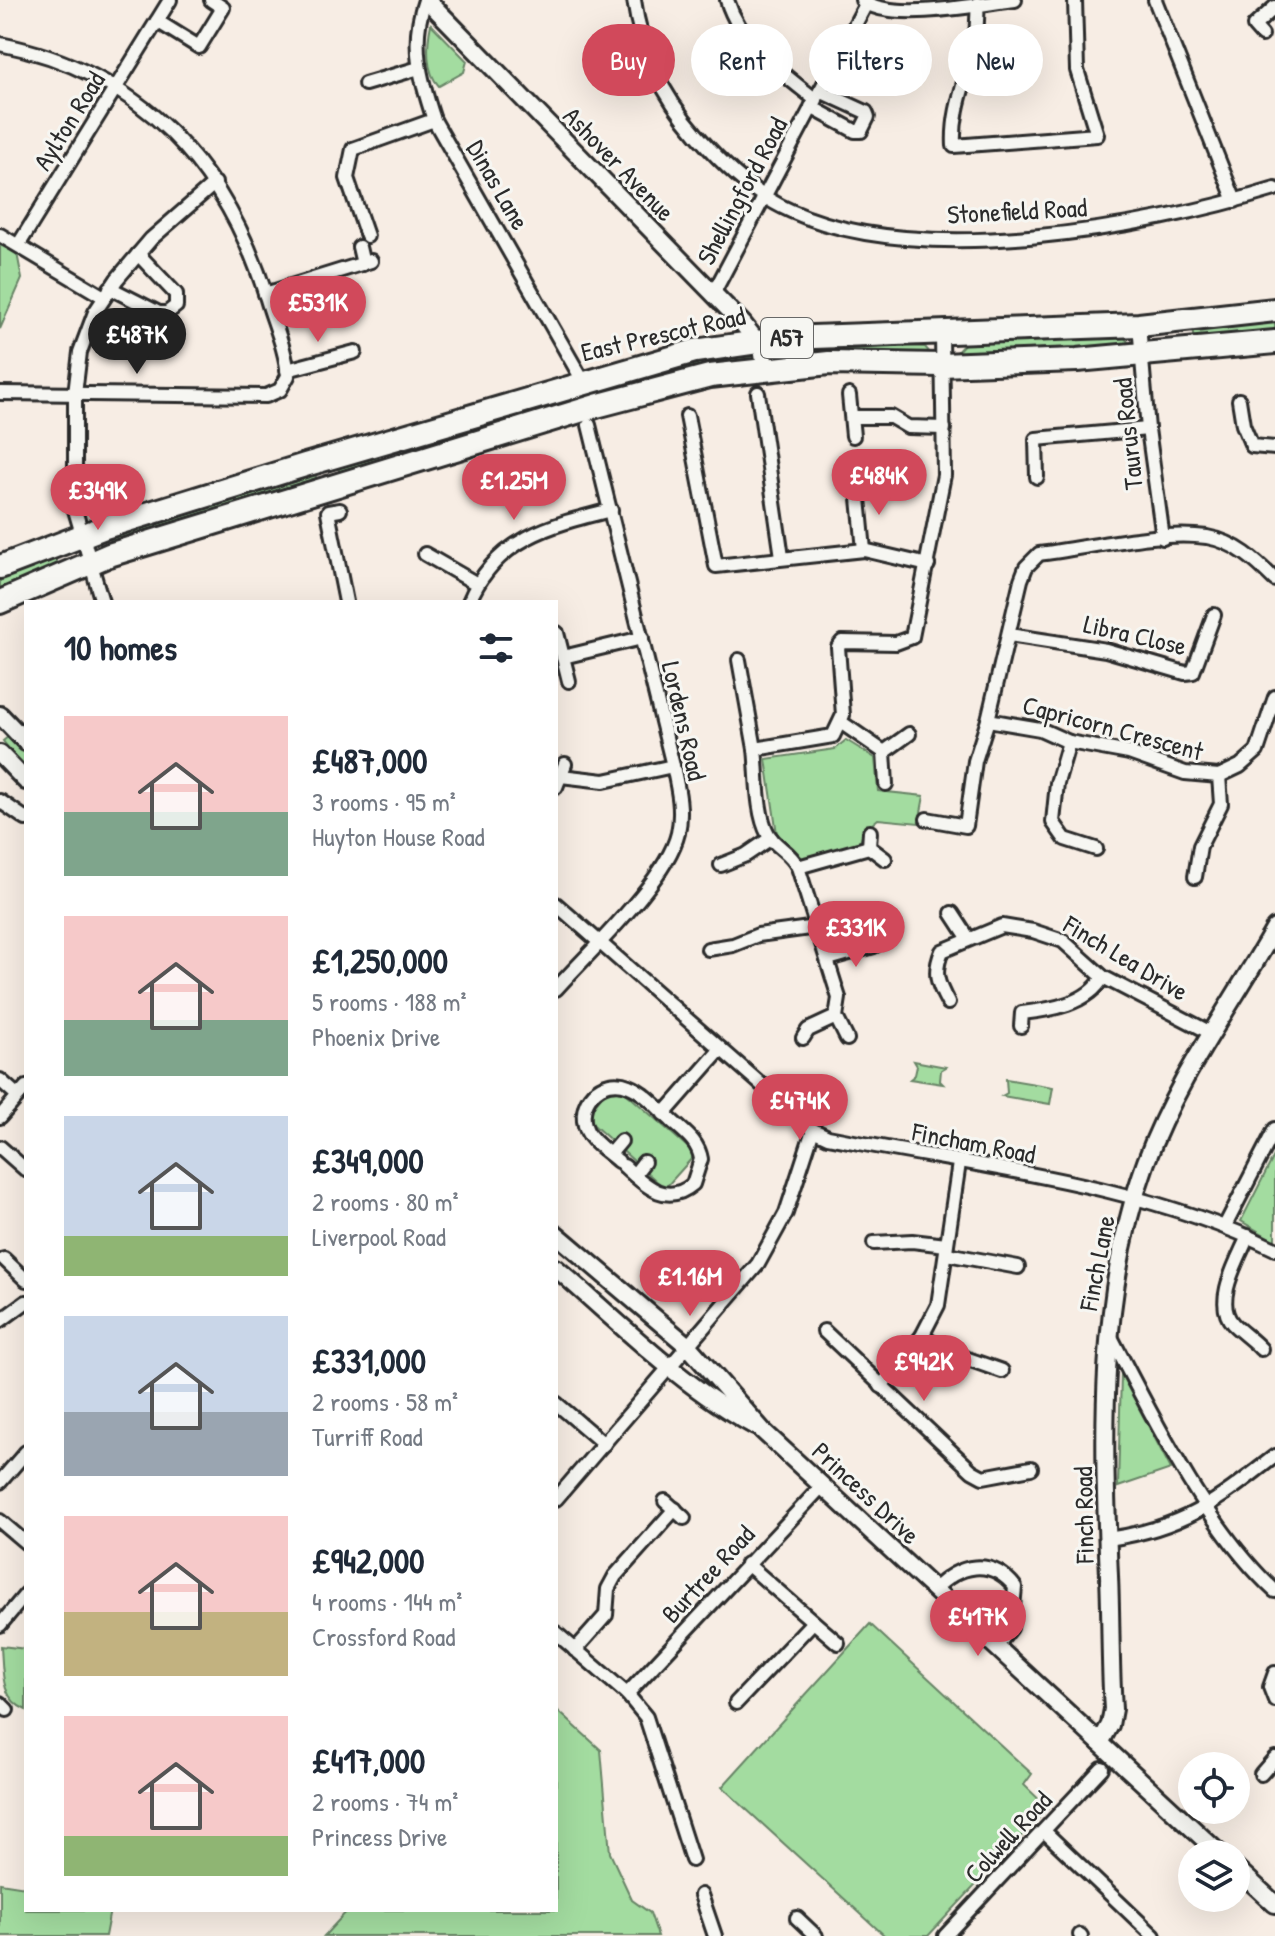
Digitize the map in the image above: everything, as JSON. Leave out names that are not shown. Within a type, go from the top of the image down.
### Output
[{"type":"highway","name":"East Prescot Road","points":[[80,535],[388,439],[670,357],[756,341],[1139,325],[1275,310]]},
{"type":"highway","name":"East Prescot Road","points":[[89,562],[681,382],[765,367],[829,363],[941,365],[1141,354],[1275,342]]},
{"type":"highway","points":[[388,439],[397,467]]},
{"type":"highway","name":"A57","points":[[0,567],[80,535]]},
{"type":"highway","name":"A57","points":[[0,602],[89,562]]},
{"type":"street","name":"Aylton Road","points":[[19,244],[170,0]]},
{"type":"street","points":[[157,21],[199,47],[223,8],[211,0]]},
{"type":"street","name":"Dinas Lane","points":[[426,0],[415,40],[419,68],[434,120],[583,381]]},
{"type":"street","name":"Ashover Avenue","points":[[426,0],[713,294],[762,348],[765,367]]},
{"type":"street","name":"Stonefield Road","points":[[634,0],[639,38],[659,84],[718,160],[765,197],[801,216],[837,227],[882,235],[954,238],[1085,231],[1174,217],[1275,189]]},
{"type":"street","points":[[727,0],[731,12],[760,54],[816,99]]},
{"type":"street","points":[[864,2],[900,11],[1015,0]]},
{"type":"street","points":[[977,4],[979,31],[973,60],[954,112],[954,146],[1097,135],[1077,70],[1075,0]]},
{"type":"street","points":[[1155,0],[1235,201]]},
{"type":"street","name":"Shellingford Road","points":[[713,294],[864,2]]},
{"type":"street","points":[[1262,35],[1254,26],[1275,7]]},
{"type":"street","points":[[0,44],[64,62],[116,88],[179,139],[215,183],[247,243],[287,370],[284,386],[266,396],[0,393]]},
{"type":"street","points":[[365,84],[419,68]]},
{"type":"street","points":[[367,236],[347,178],[353,149],[434,120]]},
{"type":"street","points":[[101,600],[75,510],[75,394],[80,352],[107,293],[138,254],[178,213],[215,183]]},
{"type":"street","points":[[0,235],[107,293],[159,313],[167,313],[176,306],[176,294],[138,254]]},
{"type":"street","points":[[265,294],[367,262],[359,247]]},
{"type":"street","name":"Taurus Road","points":[[1139,325],[1148,429],[1163,538]]},
{"type":"street","points":[[755,749],[826,740],[842,723],[838,647],[849,639],[908,641],[928,565],[944,475],[942,335]]},
{"type":"street","points":[[287,370],[355,352]]},
{"type":"street","points":[[758,393],[782,557]]},
{"type":"street","points":[[849,395],[853,436]]},
{"type":"street","points":[[1239,400],[1243,425],[1252,446],[1275,448]]},
{"type":"street","points":[[687,416],[716,566],[864,550],[928,565]]},
{"type":"street","points":[[852,417],[891,417],[908,427],[944,428]]},
{"type":"street","name":"Lordens Road","points":[[558,987],[671,855],[681,811],[673,766],[588,426]]},
{"type":"street","points":[[1037,477],[1036,439],[1148,429]]},
{"type":"street","points":[[858,488],[864,550]]},
{"type":"street","points":[[470,600],[493,562],[525,537],[553,524],[611,510]]},
{"type":"street","points":[[328,512],[346,600]]},
{"type":"street","name":"Capricorn Crescent","points":[[927,819],[966,826],[975,761],[988,720],[1021,580],[1026,567],[1039,554],[1163,538],[1206,537],[1249,554],[1275,580]]},
{"type":"street","points":[[425,554],[477,584]]},
{"type":"street","name":"Libra Close","points":[[1009,635],[1106,650],[1185,673],[1193,672],[1214,615]]},
{"type":"street","points":[[558,637],[569,681]]},
{"type":"street","points":[[563,657],[642,638]]},
{"type":"street","points":[[739,660],[766,827],[771,838],[790,851],[798,867],[839,998],[836,1017],[847,1039]]},
{"type":"street","name":"Capricorn Crescent","points":[[988,720],[1040,729],[1069,742],[1129,753],[1185,773],[1219,776],[1240,766],[1257,751],[1275,697]]},
{"type":"street","points":[[0,715],[24,740]]},
{"type":"street","points":[[842,723],[884,752]]},
{"type":"street","points":[[884,752],[909,734]]},
{"type":"street","points":[[1069,742],[1052,811],[1058,834],[1096,849]]},
{"type":"street","points":[[884,752],[886,784]]},
{"type":"street","points":[[0,754],[24,779]]},
{"type":"street","points":[[561,776],[604,781],[673,766]]},
{"type":"street","points":[[1195,877],[1200,846],[1221,804],[1219,776]]},
{"type":"street","points":[[0,801],[24,818]]},
{"type":"street","points":[[869,847],[870,832]]},
{"type":"street","points":[[728,858],[746,855],[771,838]]},
{"type":"street","points":[[798,867],[869,847]]},
{"type":"street","points":[[869,847],[885,859]]},
{"type":"street","name":"Fincham Road","points":[[558,906],[813,1130],[828,1137],[1134,1196],[1226,1224],[1275,1249]]},
{"type":"street","points":[[952,913],[969,939]]},
{"type":"street","name":"Finch Lea Drive","points":[[948,1003],[936,980],[935,968],[942,951],[1002,926],[1033,931],[1063,941],[1103,977],[1211,1033]]},
{"type":"street","points":[[708,949],[733,945],[758,935],[817,927]]},
{"type":"street","name":"Finch Lane","points":[[1275,928],[1211,1033],[1161,1126],[1134,1196],[1109,1332],[1148,1409],[1209,1507],[1256,1574],[1275,1591]]},
{"type":"street","points":[[828,959],[874,946]]},
{"type":"street","points":[[1021,1026],[1022,1013],[1050,1010],[1079,998],[1095,990],[1103,977]]},
{"type":"street","points":[[803,1038],[808,1030],[836,1017]]},
{"type":"street","points":[[664,1114],[721,1049]]},
{"type":"street","points":[[614,1077],[635,1088],[664,1114],[694,1140],[708,1159],[693,1184],[672,1201],[652,1190],[621,1164],[591,1137],[577,1119],[590,1095],[614,1077]]},
{"type":"street","points":[[0,1080],[22,1092],[0,1117]]},
{"type":"street","points":[[1226,1224],[1275,1129]]},
{"type":"street","points":[[558,1497],[758,1264],[786,1213],[813,1130]]},
{"type":"street","points":[[621,1141],[621,1164]]},
{"type":"street","points":[[0,1147],[24,1168]]},
{"type":"street","points":[[621,1164],[644,1162]]},
{"type":"street","points":[[881,1386],[922,1336],[938,1305],[959,1163]]},
{"type":"street","name":"Princess Drive","points":[[558,1236],[689,1347],[763,1431],[1205,1840]]},
{"type":"street","points":[[1248,1236],[1229,1283],[1225,1303],[1234,1325],[1261,1349]]},
{"type":"street","points":[[874,1243],[912,1241],[1018,1267]]},
{"type":"street","points":[[4,1259],[24,1278]]},
{"type":"street","name":"Princess Drive","points":[[558,1270],[671,1367],[727,1411],[763,1431]]},
{"type":"street","points":[[0,1321],[24,1303]]},
{"type":"street","points":[[824,1331],[840,1342],[865,1374],[972,1471],[983,1477],[1031,1468]]},
{"type":"street","name":"Finch Road","points":[[1100,1743],[1113,1717],[1105,1403],[1109,1332]]},
{"type":"street","points":[[922,1336],[945,1351],[1002,1371]]},
{"type":"street","points":[[558,1405],[604,1444]]},
{"type":"street","points":[[0,1482],[24,1454]]},
{"type":"street","points":[[1108,1539],[1174,1524],[1209,1507],[1275,1456]]},
{"type":"street","name":"Burtree Road","points":[[627,1694],[823,1485]]},
{"type":"street","points":[[575,1650],[606,1615],[608,1589],[615,1576],[675,1509]]},
{"type":"street","points":[[0,1521],[24,1541]]},
{"type":"street","points":[[747,1564],[838,1643]]},
{"type":"street","points":[[934,1590],[957,1572],[989,1567],[1004,1575],[1015,1587],[1012,1625],[996,1647]]},
{"type":"street","points":[[0,1625],[24,1596]]},
{"type":"street","points":[[736,1703],[813,1622]]},
{"type":"street","points":[[558,1635],[627,1694],[646,1717],[692,1860]]},
{"type":"street","points":[[1275,1673],[1270,1687],[1275,1700]]},
{"type":"street","points":[[1086,1729],[1106,1709],[1112,1697]]},
{"type":"street","points":[[1261,1774],[1275,1758]]},
{"type":"street","name":"Colwell Road","points":[[945,1936],[1102,1768]]},
{"type":"street","points":[[1044,1831],[1154,1936]]},
{"type":"street","points":[[1250,1881],[1275,1904]]},
{"type":"street","points":[[701,1895],[715,1936]]},
{"type":"street","points":[[797,1918],[816,1936]]},
{"type":"green space","points":[[431,24],[467,61],[464,72],[439,86],[429,65]]},
{"type":"green space","points":[[0,245],[17,253],[22,279],[0,329]]},
{"type":"green space","points":[[1275,316],[1275,331],[1194,342],[1192,328]]},
{"type":"green space","points":[[1122,335],[1132,346],[955,354],[967,341]]},
{"type":"green space","points":[[850,342],[925,347],[932,355],[771,356],[771,347]]},
{"type":"green space","points":[[748,351],[754,356],[609,394],[606,383],[720,352]]},
{"type":"green space","points":[[583,391],[586,401],[409,456],[406,445]]},
{"type":"green space","points":[[376,454],[380,465],[342,478],[338,467]]},
{"type":"green space","points":[[315,473],[318,485],[113,543],[109,535]]},
{"type":"green space","points":[[54,558],[61,567],[0,592],[0,575]]},
{"type":"green space","points":[[9,736],[24,752],[24,768],[3,741]]},
{"type":"green space","points":[[846,740],[875,758],[878,791],[924,796],[919,823],[878,819],[864,831],[859,845],[805,862],[777,834],[766,759],[835,749]]},
{"type":"green space","points":[[914,1061],[946,1067],[941,1070],[940,1081],[943,1084],[910,1079],[915,1075],[917,1066]]},
{"type":"green space","points":[[1006,1079],[1053,1087],[1050,1104],[1002,1096],[1007,1093]]},
{"type":"green space","points":[[610,1086],[618,1086],[693,1152],[693,1157],[667,1186],[662,1186],[588,1120],[588,1113]]},
{"type":"green space","points":[[1275,1154],[1275,1241],[1241,1221]]},
{"type":"green space","points":[[1121,1374],[1171,1469],[1118,1487]]},
{"type":"green space","points":[[870,1624],[1032,1774],[1024,1785],[1048,1808],[928,1936],[885,1936],[722,1787]]},
{"type":"green space","points":[[1,1646],[24,1649],[24,1709],[11,1699],[3,1675]]},
{"type":"green space","points":[[558,1711],[601,1750],[610,1853],[632,1900],[650,1913],[658,1936],[324,1936],[346,1912],[558,1912]]},
{"type":"green space","points":[[0,1883],[24,1887],[24,1912],[110,1912],[105,1936],[0,1936]]}]
